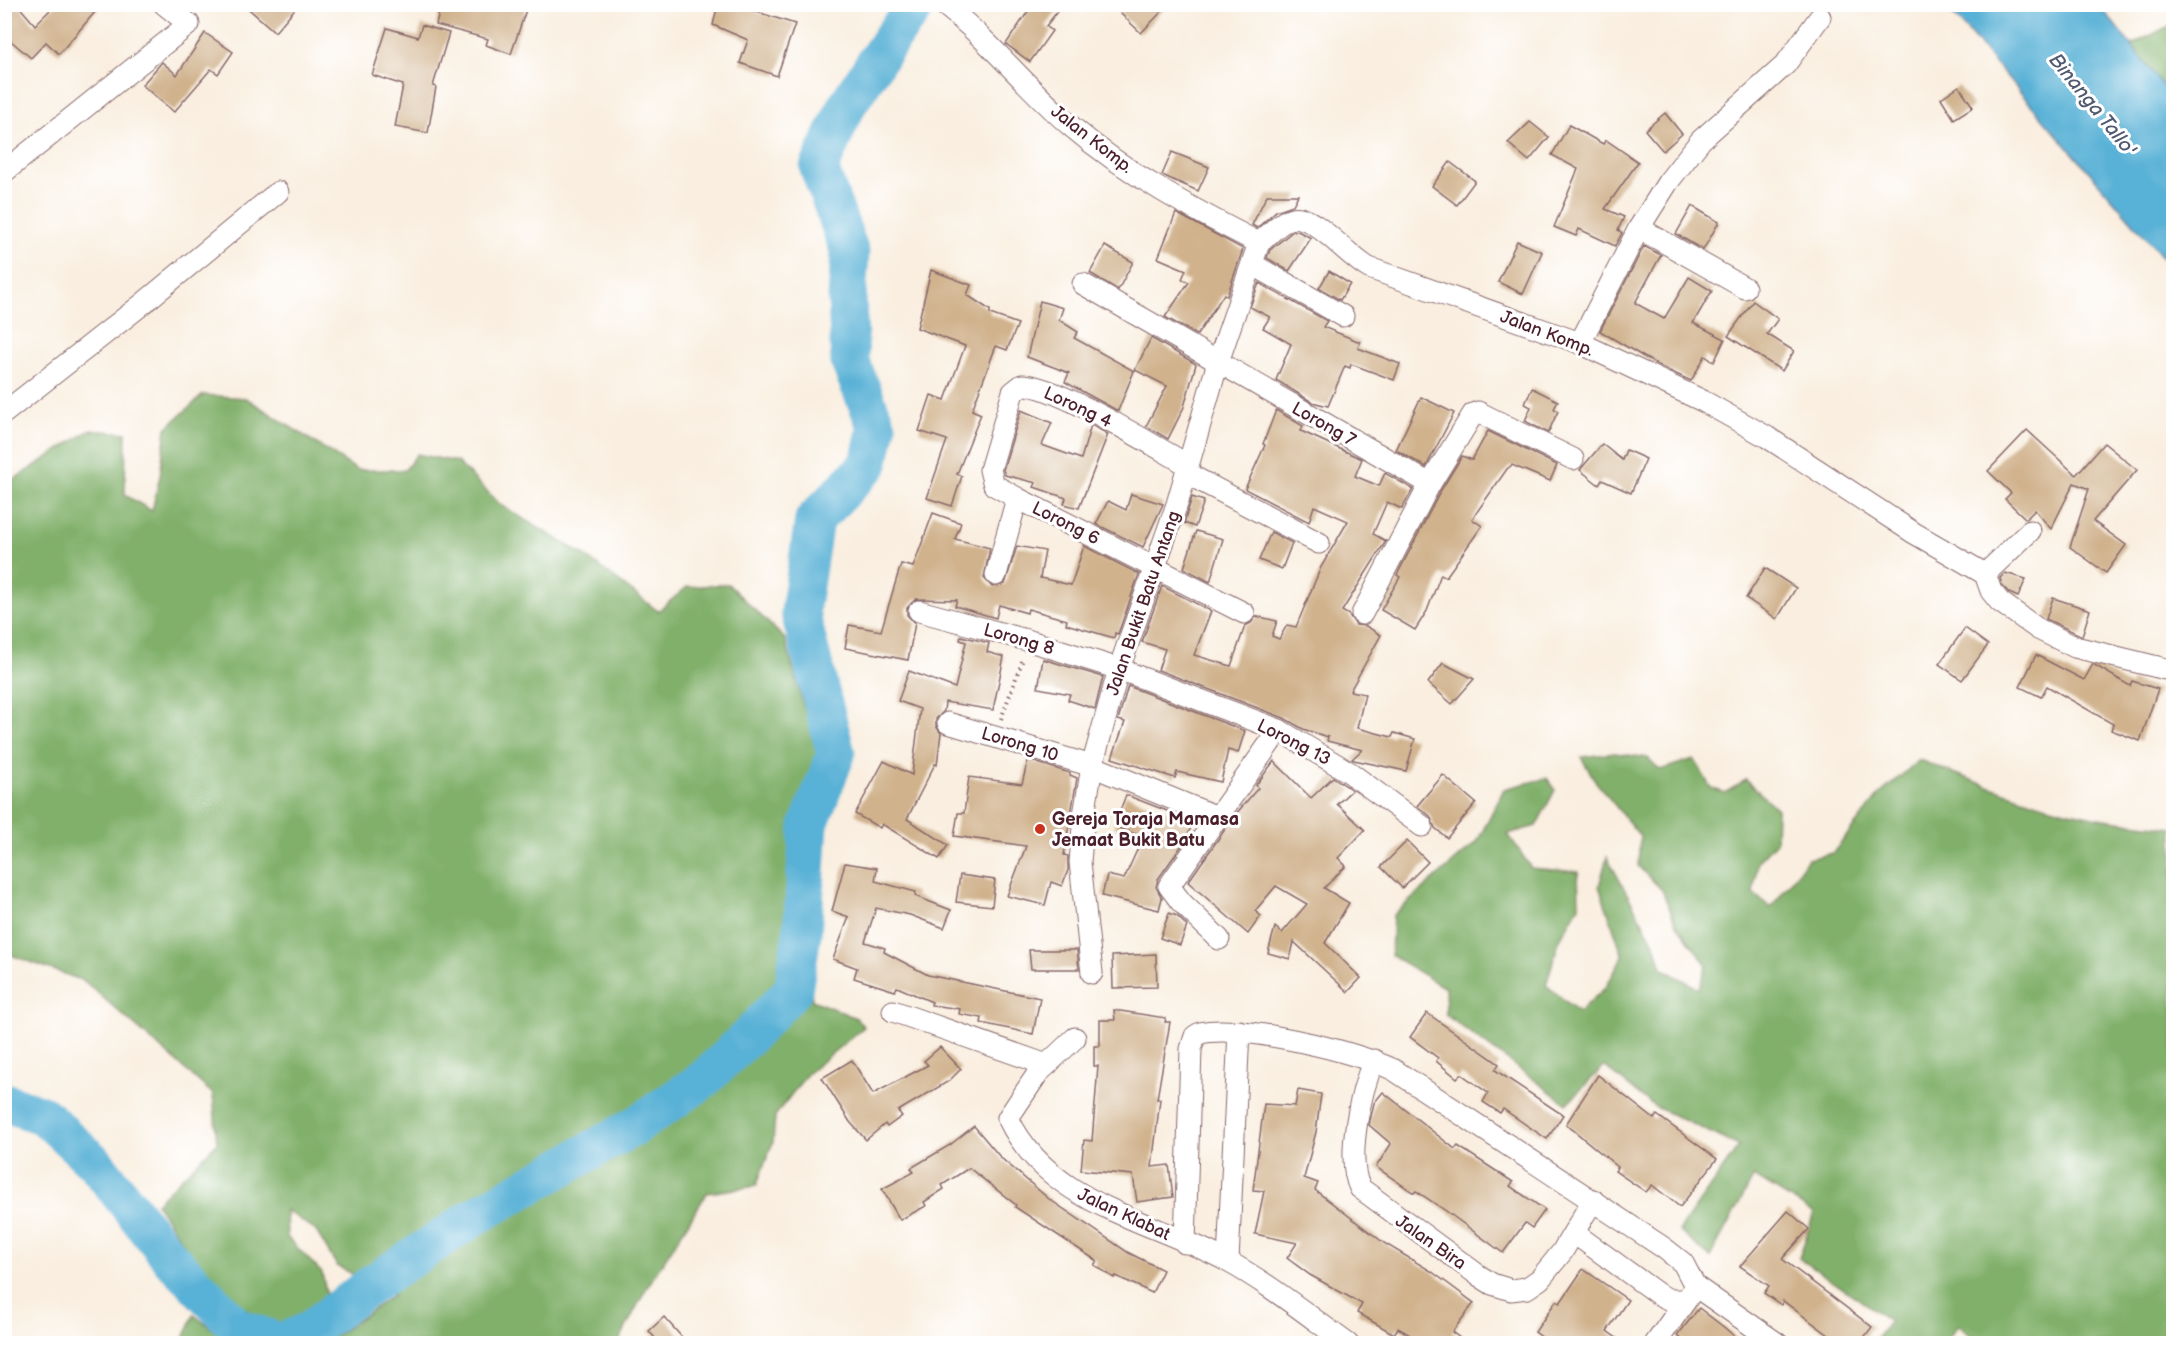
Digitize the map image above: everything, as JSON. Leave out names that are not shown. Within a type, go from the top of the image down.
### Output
[{"type":"street","points":[[4,172],[189,24],[164,4]]},
{"type":"street","name":"Jalan Komp.","points":[[943,4],[1009,63],[1054,111],[1092,142],[1194,210],[1259,243],[1284,222],[1301,218],[1309,221],[1349,255],[1369,268],[1580,343],[1703,401],[1767,437],[1914,533],[1985,574]]},
{"type":"street","points":[[1580,343],[1639,228],[1668,182],[1694,148],[1776,74],[1820,17]]},
{"type":"street","points":[[4,413],[140,306],[278,192]]},
{"type":"street","points":[[1639,228],[1745,288]]},
{"type":"street","name":"Jalan Bukit Batu Antang","points":[[1092,973],[1080,862],[1082,826],[1092,766],[1119,669],[1187,469],[1218,362],[1259,243]]},
{"type":"street","points":[[1252,264],[1343,316]]},
{"type":"street","name":"Lorong 7","points":[[1083,284],[1430,484]]},
{"type":"street","name":"Lorong 4","points":[[1017,498],[994,485],[990,470],[1013,392],[1022,385],[1035,387],[1107,419],[1187,469]]},
{"type":"street","points":[[1362,614],[1430,484],[1473,414],[1478,412],[1573,459]]},
{"type":"street","points":[[1187,469],[1319,543]]},
{"type":"street","name":"Lorong 6","points":[[996,575],[1017,498],[1244,613]]},
{"type":"street","points":[[2030,531],[1985,574],[1991,591],[2000,602],[2057,640],[2075,647],[2173,669]]},
{"type":"street","name":"Lorong 8","points":[[919,611],[1030,640],[1119,669]]},
{"type":"street","name":"Lorong 13","points":[[1119,669],[1279,730],[1349,771],[1422,826]]},
{"type":"street","name":"Lorong 10","points":[[948,723],[1092,766],[1217,817]]},
{"type":"street","points":[[1219,939],[1181,902],[1169,885],[1279,730]]},
{"type":"street","points":[[893,1011],[1047,1065]]},
{"type":"street","points":[[1228,1261],[1239,1031]]},
{"type":"street","points":[[1185,1243],[1191,1048],[1195,1036],[1200,1033],[1239,1031],[1345,1051],[1374,1060],[1421,1086],[1593,1200],[1683,1263],[1691,1293],[1778,1344]]},
{"type":"street","name":"Jalan Klabat","points":[[1075,1038],[1038,1073],[1008,1118],[1020,1140],[1043,1167],[1078,1195],[1228,1261],[1343,1342]]},
{"type":"street","name":"Jalan Bira","points":[[1374,1060],[1362,1096],[1355,1157],[1356,1181],[1365,1195],[1492,1284],[1511,1290],[1527,1288],[1540,1279],[1574,1233],[1593,1200]]},
{"type":"street","points":[[1574,1233],[1670,1300],[1691,1293]]},
{"type":"street","points":[[1655,1344],[1691,1293]]},
{"type":"path","points":[[994,737],[1030,640]]},
{"type":"green space","points":[[2173,24],[2173,98],[2131,45]]},
{"type":"green space","points":[[203,395],[246,398],[357,470],[405,470],[417,454],[457,462],[502,506],[584,555],[658,611],[687,587],[728,584],[785,639],[804,707],[824,757],[799,829],[812,1000],[856,1018],[864,1027],[807,1074],[775,1116],[773,1142],[756,1186],[707,1193],[646,1289],[618,1343],[296,1343],[335,1336],[393,1295],[337,1266],[316,1231],[286,1210],[287,1237],[322,1273],[328,1302],[293,1324],[265,1324],[206,1278],[156,1203],[217,1143],[213,1094],[84,981],[5,953],[5,482],[16,478],[90,430],[126,433],[125,495],[152,511],[160,476],[166,428]]},
{"type":"green space","points":[[1615,753],[1648,758],[1660,770],[1694,759],[1711,788],[1725,793],[1746,780],[1777,809],[1776,842],[1758,861],[1753,893],[1771,908],[1808,859],[1833,853],[1879,795],[1919,760],[2003,792],[2069,812],[2173,828],[2173,1332],[2165,1339],[2144,1343],[1981,1344],[1958,1325],[1945,1343],[1873,1343],[1890,1321],[1799,1258],[1814,1213],[1754,1176],[1710,1257],[1679,1231],[1739,1146],[1654,1106],[1604,1066],[1567,1104],[1446,1015],[1445,988],[1391,955],[1393,915],[1477,842],[1504,789],[1547,778],[1555,790],[1536,826],[1508,834],[1531,868],[1578,872],[1579,906],[1559,941],[1546,985],[1579,1012],[1606,987],[1623,956],[1599,886],[1607,857],[1656,947],[1662,968],[1699,989],[1707,965],[1676,924],[1662,890],[1638,866],[1640,836],[1596,782],[1581,757]]},
{"type":"green space","points":[[194,1315],[231,1343],[182,1343]]},
{"type":"water","name":"Binanga Tallo'","points":[[1945,5],[2099,5],[2173,98],[2173,269]]},
{"type":"building","points":[[4,4],[17,4],[35,25],[56,4],[102,4],[59,54],[46,42],[31,58],[4,35]]},
{"type":"building","points":[[243,4],[299,4],[275,32]]},
{"type":"building","points":[[441,4],[528,4],[511,54],[486,45],[488,39],[436,25]]},
{"type":"building","points":[[718,4],[757,4],[754,11],[795,24],[777,76],[740,63],[748,40],[713,25]]},
{"type":"building","points":[[1033,4],[1063,4],[1046,26],[1052,31],[1030,62],[1006,44]]},
{"type":"building","points":[[1129,4],[1169,4],[1141,33],[1120,13]]},
{"type":"building","points":[[422,25],[449,33],[433,86],[436,87],[428,133],[395,127],[403,85],[372,75],[387,28],[418,37]]},
{"type":"building","points":[[205,33],[233,52],[218,74],[211,69],[174,112],[142,85],[162,62],[177,75]]},
{"type":"building","points":[[1959,86],[1973,107],[1954,119],[1941,98]]},
{"type":"building","points":[[1665,113],[1682,134],[1663,151],[1645,130]]},
{"type":"building","points":[[1530,122],[1549,137],[1529,161],[1508,143]]},
{"type":"building","points":[[1569,125],[1603,144],[1606,140],[1638,162],[1605,209],[1624,217],[1618,230],[1622,233],[1615,246],[1579,229],[1576,236],[1554,227],[1578,169],[1552,155]]},
{"type":"building","points":[[1172,152],[1209,167],[1198,191],[1162,175]]},
{"type":"building","points":[[1450,162],[1475,181],[1457,205],[1432,186]]},
{"type":"building","points":[[1267,195],[1298,195],[1293,205],[1276,211],[1257,228],[1252,225]]},
{"type":"building","points":[[1692,206],[1719,222],[1703,250],[1676,234]]},
{"type":"building","points":[[1176,213],[1243,249],[1227,296],[1224,294],[1197,335],[1165,317],[1189,282],[1182,279],[1186,270],[1158,258]]},
{"type":"building","points":[[1293,231],[1298,231],[1311,238],[1289,271],[1267,258],[1270,250]]},
{"type":"building","points":[[1517,241],[1542,252],[1523,294],[1498,282]]},
{"type":"building","points":[[1105,246],[1133,262],[1118,290],[1090,273]]},
{"type":"building","points":[[1644,246],[1661,255],[1635,303],[1664,319],[1689,277],[1712,291],[1693,323],[1725,339],[1714,362],[1705,356],[1691,381],[1659,366],[1600,331]]},
{"type":"building","points":[[931,270],[971,285],[967,295],[990,310],[990,314],[1018,324],[1007,350],[996,346],[972,410],[981,414],[957,474],[962,476],[952,506],[927,498],[947,440],[919,431],[931,395],[945,400],[965,346],[917,328]]},
{"type":"building","points":[[1329,271],[1350,284],[1340,300],[1319,288]]},
{"type":"building","points":[[1259,283],[1327,321],[1323,327],[1360,342],[1358,348],[1400,364],[1394,380],[1351,364],[1350,368],[1345,366],[1328,406],[1312,402],[1276,380],[1291,344],[1263,328],[1270,317],[1250,307]]},
{"type":"building","points":[[1040,301],[1063,308],[1059,320],[1078,332],[1074,338],[1134,371],[1118,411],[1065,382],[1069,373],[1027,357]]},
{"type":"building","points":[[1753,301],[1778,319],[1767,334],[1794,351],[1782,371],[1728,336]]},
{"type":"building","points":[[1151,338],[1196,364],[1184,407],[1168,439],[1146,426],[1167,386],[1135,370]]},
{"type":"building","points":[[1532,388],[1558,401],[1554,409],[1558,411],[1548,433],[1525,421],[1531,407],[1525,404]]},
{"type":"building","points":[[1421,397],[1454,413],[1426,467],[1396,450]]},
{"type":"building","points":[[1021,410],[1052,423],[1042,445],[1081,459],[1091,425],[1108,434],[1079,508],[1064,504],[1066,498],[1034,487],[1036,483],[1005,475],[1003,470]]},
{"type":"building","points":[[1276,410],[1303,426],[1301,431],[1362,459],[1355,476],[1379,486],[1385,473],[1413,489],[1402,509],[1387,502],[1373,534],[1386,541],[1342,611],[1349,615],[1356,625],[1366,626],[1381,635],[1350,691],[1365,694],[1357,728],[1392,737],[1394,733],[1415,739],[1406,771],[1354,760],[1352,759],[1362,750],[1327,741],[1328,737],[1303,729],[1284,718],[1158,670],[1165,649],[1142,642],[1162,586],[1211,611],[1194,655],[1231,666],[1245,626],[1251,623],[1256,616],[1277,621],[1272,636],[1279,639],[1287,625],[1296,627],[1321,567],[1348,521],[1314,506],[1309,522],[1245,489],[1265,445],[1263,444]]},
{"type":"building","points":[[2027,430],[2076,475],[2104,443],[2137,470],[2093,521],[2126,545],[2106,573],[2070,547],[2089,489],[2074,483],[2051,529],[2035,510],[2026,519],[2005,499],[2011,493],[1988,471]]},
{"type":"building","points":[[1488,431],[1557,465],[1550,481],[1512,465],[1507,469],[1472,519],[1482,526],[1446,577],[1441,574],[1427,611],[1415,630],[1381,610],[1400,577],[1397,575],[1441,490],[1462,456],[1472,460]]},
{"type":"building","points":[[1602,444],[1622,460],[1626,450],[1646,459],[1631,493],[1602,480],[1599,485],[1580,470]]},
{"type":"building","points":[[1131,494],[1163,504],[1143,547],[1096,524],[1108,501],[1126,510]]},
{"type":"building","points":[[1192,497],[1204,501],[1195,527],[1184,523]]},
{"type":"building","points":[[933,513],[961,523],[955,539],[990,548],[984,578],[992,587],[1005,584],[1017,546],[1045,551],[1040,578],[1071,585],[1084,546],[1139,574],[1118,634],[1115,633],[1114,638],[1066,624],[1067,620],[1028,609],[1027,613],[999,605],[996,618],[955,606],[957,600],[916,599],[907,608],[907,615],[915,623],[908,660],[845,648],[849,625],[881,631],[901,564],[913,567]]},
{"type":"building","points":[[1196,531],[1223,539],[1210,582],[1184,568]]},
{"type":"building","points":[[1271,532],[1292,543],[1282,569],[1259,560]]},
{"type":"building","points":[[1765,568],[1796,588],[1777,619],[1746,598]]},
{"type":"building","points":[[2005,573],[2026,579],[2018,597],[2009,593],[2002,585],[2000,578]]},
{"type":"building","points":[[2053,598],[2090,610],[2082,636],[2046,619]]},
{"type":"building","points":[[1965,628],[1988,645],[1962,680],[1939,664]]},
{"type":"building","points":[[961,636],[989,643],[987,652],[1004,657],[993,710],[945,702],[944,711],[936,719],[936,726],[941,733],[937,765],[935,764],[907,819],[948,845],[939,859],[882,824],[880,828],[855,814],[884,761],[912,775],[920,709],[898,701],[909,671],[955,688],[966,642],[960,640]]},
{"type":"building","points":[[2036,655],[2084,680],[2093,664],[2130,686],[2132,681],[2158,689],[2140,741],[2111,730],[2113,724],[2047,686],[2041,697],[2020,687]]},
{"type":"building","points":[[1043,659],[1103,677],[1095,709],[1068,700],[1070,694],[1038,688]]},
{"type":"building","points":[[1443,663],[1474,679],[1452,704],[1428,683]]},
{"type":"building","points":[[1128,686],[1245,731],[1238,753],[1228,750],[1221,782],[1177,772],[1175,778],[1112,758],[1125,722],[1118,720]]},
{"type":"building","points":[[1028,760],[1070,773],[1077,778],[1064,855],[1068,856],[1068,870],[1062,886],[1051,882],[1045,905],[1007,896],[1026,846],[954,836],[958,813],[964,813],[969,777],[1022,784]]},
{"type":"building","points":[[1274,761],[1311,798],[1333,777],[1352,790],[1337,804],[1365,830],[1338,858],[1346,866],[1324,888],[1349,903],[1325,943],[1361,978],[1348,992],[1294,942],[1290,959],[1268,953],[1275,927],[1282,933],[1307,904],[1276,886],[1255,911],[1261,916],[1248,934],[1188,882],[1235,815],[1258,788],[1256,785]]},
{"type":"building","points":[[1443,775],[1476,803],[1447,838],[1435,828],[1430,816],[1417,806]]},
{"type":"building","points":[[1126,795],[1193,821],[1187,838],[1158,879],[1156,887],[1162,898],[1159,910],[1102,896],[1107,875],[1124,879],[1143,837],[1114,826]]},
{"type":"building","points":[[1407,841],[1428,862],[1402,888],[1381,867]]},
{"type":"building","points":[[845,863],[877,868],[875,881],[916,892],[915,896],[951,910],[944,928],[910,915],[876,908],[865,942],[885,948],[884,952],[928,975],[1040,998],[1033,1034],[981,1023],[982,1018],[959,1014],[960,1009],[931,1005],[932,1002],[897,987],[895,991],[854,978],[857,968],[833,959],[849,917],[832,911]]},
{"type":"building","points":[[960,875],[995,880],[992,906],[956,902]]},
{"type":"building","points":[[1169,913],[1177,916],[1187,926],[1180,945],[1160,938]]},
{"type":"building","points":[[1029,950],[1077,950],[1079,969],[1031,969]]},
{"type":"building","points":[[1156,954],[1157,987],[1113,988],[1112,956]]},
{"type":"building","points":[[1114,1010],[1166,1018],[1165,1022],[1170,1022],[1157,1099],[1160,1099],[1152,1167],[1169,1165],[1173,1197],[1137,1202],[1133,1175],[1081,1170],[1084,1140],[1092,1141],[1098,1066],[1094,1066],[1094,1046],[1100,1046],[1100,1020],[1115,1020]]},
{"type":"building","points":[[1427,1013],[1499,1064],[1495,1070],[1563,1115],[1547,1139],[1503,1109],[1500,1113],[1483,1102],[1488,1093],[1461,1074],[1457,1078],[1436,1061],[1438,1058],[1410,1037]]},
{"type":"building","points":[[940,1047],[961,1069],[949,1081],[898,1111],[902,1116],[887,1127],[885,1124],[866,1140],[850,1122],[822,1078],[852,1060],[873,1094],[928,1065],[924,1061]]},
{"type":"building","points":[[1598,1075],[1654,1119],[1657,1115],[1717,1159],[1680,1207],[1652,1185],[1646,1192],[1615,1171],[1618,1167],[1566,1124]]},
{"type":"building","points":[[1298,1090],[1321,1094],[1316,1132],[1304,1178],[1318,1183],[1315,1190],[1384,1243],[1431,1271],[1474,1303],[1452,1332],[1468,1344],[1425,1344],[1398,1328],[1394,1334],[1357,1313],[1362,1304],[1310,1275],[1287,1258],[1297,1243],[1255,1234],[1264,1191],[1253,1190],[1264,1104],[1295,1106]]},
{"type":"building","points":[[1383,1092],[1455,1149],[1458,1146],[1513,1182],[1510,1186],[1545,1210],[1532,1228],[1525,1223],[1503,1253],[1446,1211],[1376,1167],[1391,1144],[1369,1125],[1374,1103]]},
{"type":"building","points":[[974,1126],[1001,1158],[1049,1199],[1129,1253],[1163,1270],[1152,1293],[1116,1276],[1114,1278],[1094,1265],[1097,1261],[1015,1207],[1016,1205],[969,1168],[942,1185],[944,1189],[924,1202],[926,1206],[900,1220],[882,1189],[914,1172],[911,1168],[950,1145]]},
{"type":"building","points":[[1788,1211],[1809,1229],[1782,1259],[1872,1327],[1859,1344],[1841,1344],[1783,1301],[1781,1305],[1764,1293],[1769,1286],[1740,1266]]},
{"type":"building","points":[[1583,1269],[1628,1300],[1607,1331],[1625,1344],[1551,1344],[1535,1332],[1556,1301],[1560,1303]]},
{"type":"building","points":[[1699,1308],[1743,1344],[1688,1344],[1677,1336]]},
{"type":"building","points":[[664,1317],[688,1344],[660,1344],[649,1331]]},
{"type":"waterway","points":[[4,1102],[44,1116],[95,1163],[172,1260],[237,1327],[280,1343],[307,1332],[375,1282],[479,1214],[635,1126],[703,1080],[793,990],[802,934],[809,824],[836,754],[800,612],[814,520],[869,464],[877,427],[850,362],[847,298],[850,252],[819,168],[847,105],[917,4]]},
{"type":"place","name":"Gereja Toraja Mamasa Jemaat Bukit Batu","points":[[1040,829]]}]
